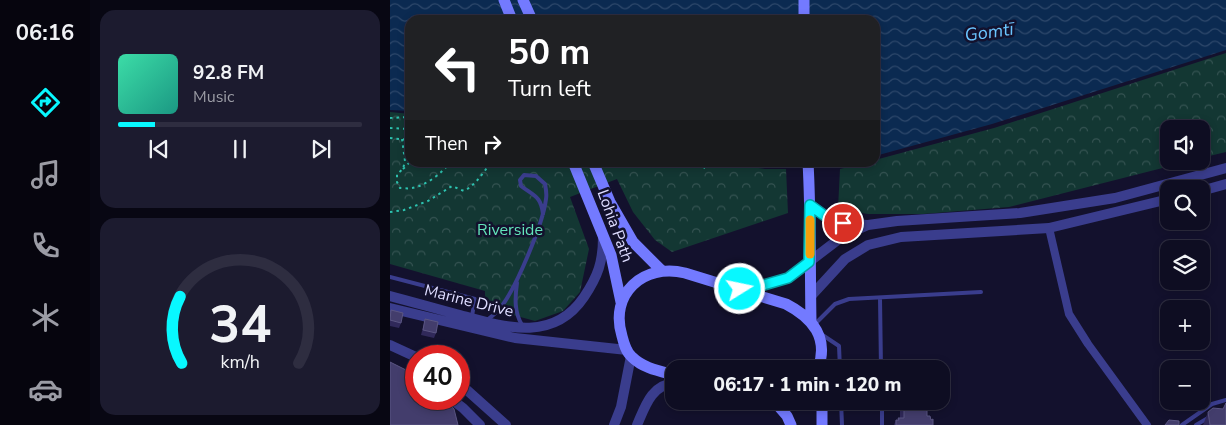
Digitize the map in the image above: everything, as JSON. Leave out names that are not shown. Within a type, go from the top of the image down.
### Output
[{"type":"main road","points":[[504,0],[510,15]]},
{"type":"main road","points":[[524,0],[530,15]]},
{"type":"main road","points":[[804,0],[804,15]]},
{"type":"main road","name":"Lohia Path","points":[[575,167],[611,255],[621,302],[620,329],[629,353]]},
{"type":"main road","name":"Lohia Path","points":[[595,167],[610,202],[634,242],[661,270]]},
{"type":"main road","points":[[808,167],[811,296],[814,326],[822,352],[822,360]]},
{"type":"main road","points":[[621,302],[629,288],[650,273],[661,270],[673,270],[685,272],[786,304],[796,309],[814,326]]},
{"type":"main road","points":[[820,360],[822,352]]},
{"type":"main road","points":[[629,353],[641,364],[665,372]]},
{"type":"main road","points":[[781,410],[791,425]]},
{"type":"main road","points":[[822,410],[822,425]]},
{"type":"street","points":[[810,205],[825,216],[843,223],[868,225],[897,221],[1020,213],[1115,198],[1226,168]]},
{"type":"street","points":[[1210,188],[1226,184]]},
{"type":"street","points":[[811,296],[845,259],[868,245],[901,237],[1049,228],[1160,201]]},
{"type":"street","points":[[740,289],[760,286],[788,278],[843,236],[868,225]]},
{"type":"street","points":[[1049,228],[1069,314],[1088,344],[1147,425]]},
{"type":"street","name":"Marine Drive","points":[[390,296],[503,327],[532,329],[559,321],[580,303],[595,280],[602,256],[603,234]]},
{"type":"street","name":"Marine Drive","points":[[390,308],[515,338],[629,353]]},
{"type":"street","points":[[390,345],[405,352]]},
{"type":"street","points":[[614,425],[621,407],[629,353]]},
{"type":"street","points":[[637,425],[646,402],[654,392],[665,385]]},
{"type":"street","points":[[470,393],[506,425]]},
{"type":"street","points":[[465,410],[480,425]]},
{"type":"lane","points":[[485,322],[501,307],[517,278],[543,214],[547,199],[545,184],[536,176],[524,175],[520,180],[521,186],[538,198],[542,205],[543,214]]},
{"type":"lane","points":[[390,277],[475,299],[472,318]]},
{"type":"lane","points":[[517,278],[515,306],[518,320],[524,328]]},
{"type":"lane","points":[[840,360],[839,346],[814,326],[835,304],[849,299],[981,292]]},
{"type":"lane","points":[[880,298],[881,360]]},
{"type":"lane","points":[[1182,425],[1212,404],[1226,400]]},
{"type":"lane","points":[[841,410],[842,425]]},
{"type":"lane","points":[[882,410],[882,425]]},
{"type":"lane","points":[[1196,425],[1210,417]]},
{"type":"path","points":[[390,118],[405,117]]},
{"type":"path","points":[[390,128],[405,129]]},
{"type":"path","points":[[390,138],[405,139]]},
{"type":"path","points":[[402,139],[405,161],[403,169],[397,174],[396,182],[400,188],[412,188],[424,183],[447,167]]},
{"type":"path","points":[[390,212],[404,210],[428,201],[452,186],[464,191],[478,181],[488,167]]},
{"type":"green space","points":[[1226,53],[1226,152],[1210,156],[1210,120],[1160,120],[1160,169],[1009,207],[923,214],[868,214],[838,209],[840,169],[848,167],[880,167],[880,159],[994,128]]},
{"type":"green space","name":"Riverside","points":[[390,112],[405,114],[405,167],[750,167],[786,169],[788,213],[672,252],[655,240],[633,212],[617,179],[570,197],[589,249],[580,292],[563,311],[535,321],[485,307],[485,291],[390,264]]},
{"type":"water","name":"Gomtī","points":[[390,0],[1226,0],[1226,50],[992,124],[880,155],[880,15],[405,15],[405,111],[390,110]]},
{"type":"building","points":[[391,310],[403,313],[401,323],[390,320]]},
{"type":"building","points":[[425,319],[438,322],[436,333],[423,330]]},
{"type":"building","points":[[390,362],[405,370],[405,410],[454,410],[458,425],[390,425]]},
{"type":"building","points":[[1226,403],[1226,425],[1210,425],[1208,412],[1213,408],[1223,409]]},
{"type":"building","points":[[904,410],[927,410],[927,416],[930,416],[931,420],[933,419],[933,425],[896,425],[896,420],[899,420],[898,418],[904,418]]},
{"type":"building","points":[[1169,420],[1179,421],[1179,425],[1165,425]]},
{"type":"slow traffic","points":[[810,220],[810,254]]},
{"type":"route","points":[[740,289],[760,286],[788,278],[809,262],[810,205],[825,216],[843,223]]}]
